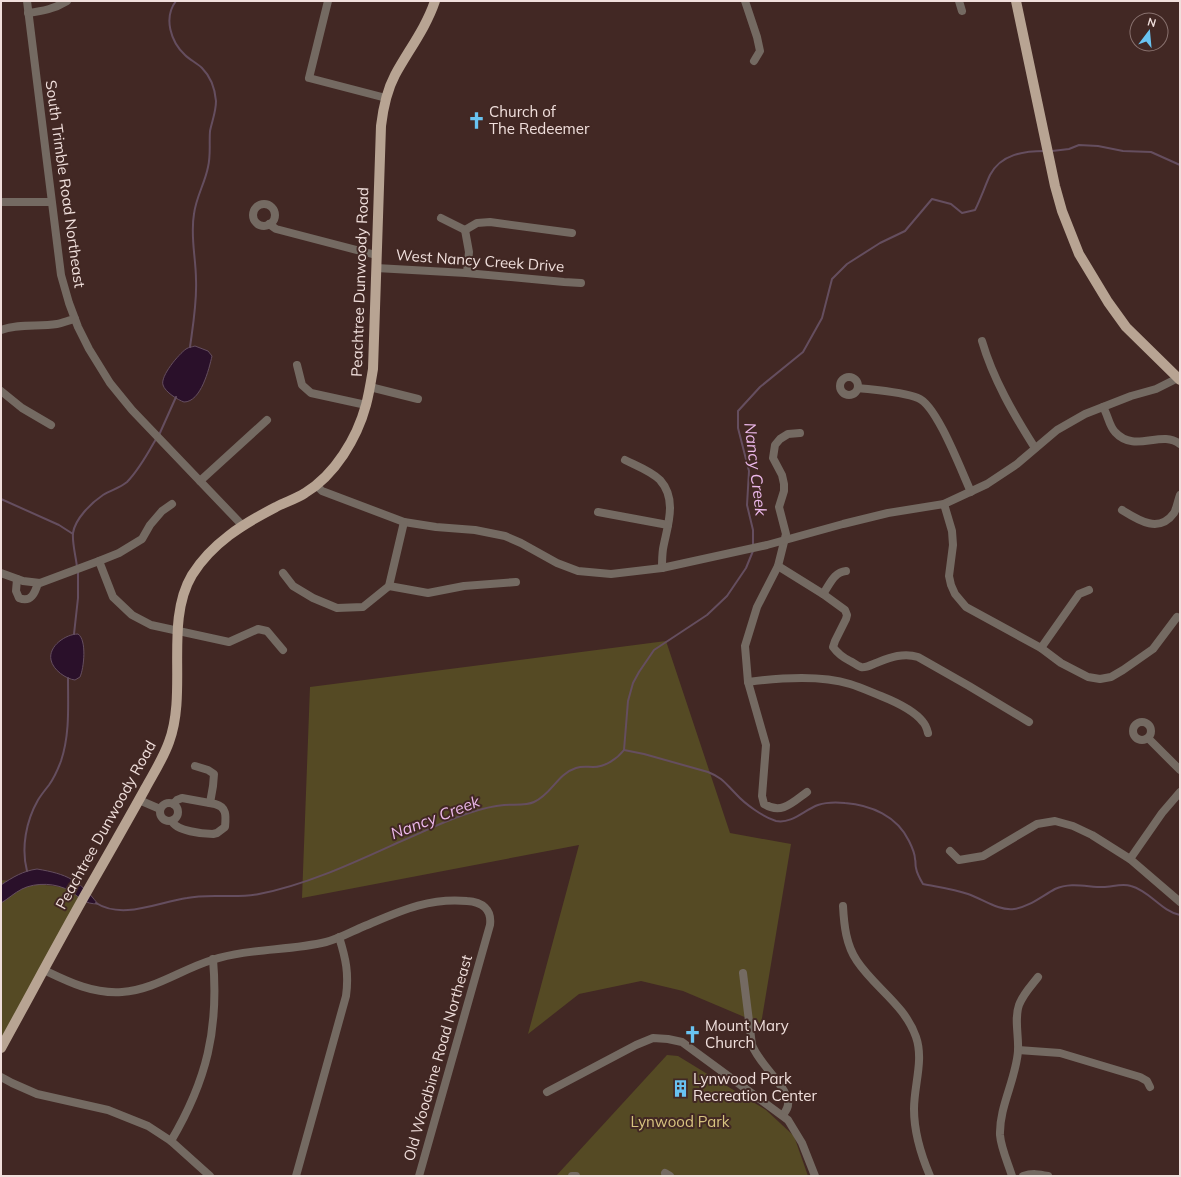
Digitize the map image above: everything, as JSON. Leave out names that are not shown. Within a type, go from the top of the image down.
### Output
[{"type":"main road","name":"Peachtree Dunwoody Road","points":[[1,1048],[139,800],[169,743],[177,712],[178,632],[181,608],[190,578],[212,548],[242,525],[305,493],[316,485],[332,470],[344,453],[358,427],[366,406],[373,369],[381,126],[386,98],[394,76],[426,21],[435,1]]},
{"type":"main road","points":[[1016,1],[1044,137],[1062,210],[1079,254],[1108,302],[1126,327],[1179,379]]},
{"type":"street","name":"South Trimble Road Northeast","points":[[27,1],[61,275],[75,319],[89,349],[110,383],[132,410],[242,525]]},
{"type":"street","points":[[28,13],[53,9],[67,1]]},
{"type":"street","points":[[328,1],[309,78],[386,98]]},
{"type":"street","points":[[745,1],[760,50],[754,61]]},
{"type":"street","points":[[959,1],[962,11]]},
{"type":"street","points":[[1,202],[51,202]]},
{"type":"street","points":[[441,218],[465,230]]},
{"type":"street","points":[[465,230],[477,224],[490,222],[572,233]]},
{"type":"street","points":[[269,224],[276,228],[376,255]]},
{"type":"street","points":[[465,230],[469,252],[467,273]]},
{"type":"street","name":"West Nancy Creek Drive","points":[[376,268],[467,273],[581,283]]},
{"type":"street","points":[[1,330],[17,326],[57,324],[75,319]]},
{"type":"street","points":[[982,341],[990,366],[1017,419],[1035,448]]},
{"type":"street","points":[[297,365],[302,385],[310,393],[366,406]]},
{"type":"street","points":[[316,485],[322,491],[404,522],[495,533],[521,543],[557,563],[578,571],[611,574],[662,568],[767,545],[888,513],[944,504],[987,484],[1017,464],[1057,430],[1085,414],[1131,396],[1156,389],[1179,379]]},
{"type":"street","points":[[370,387],[418,400]]},
{"type":"street","points":[[858,388],[907,395],[919,398],[927,403],[940,424],[971,492]]},
{"type":"street","points":[[1,391],[17,405],[51,425]]},
{"type":"street","points":[[1103,407],[1114,431],[1126,441],[1139,442],[1161,439],[1170,440],[1180,444]]},
{"type":"street","points":[[200,481],[267,420]]},
{"type":"street","points":[[800,433],[788,434],[780,439],[775,445],[773,452],[773,458],[782,476],[784,484],[784,491],[779,507],[786,534],[778,566],[757,607],[745,646],[748,682],[766,745],[762,796],[764,804],[770,807],[782,808],[807,792]]},
{"type":"street","points":[[625,460],[650,472],[661,481],[670,501],[671,509],[662,552],[662,568]]},
{"type":"street","points":[[1122,510],[1139,520],[1151,524],[1159,523],[1168,519],[1174,513],[1180,495]]},
{"type":"street","points":[[1,573],[23,581],[38,583],[119,553],[142,539],[162,511],[172,504]]},
{"type":"street","points":[[944,504],[952,531],[953,545],[950,576],[951,586],[955,594],[966,607],[1041,648],[1061,663],[1088,677],[1100,679],[1111,677],[1123,670],[1153,649],[1178,617]]},
{"type":"street","points":[[598,512],[668,525]]},
{"type":"street","points":[[283,573],[293,586],[313,598],[337,608],[363,607],[389,586],[404,522]]},
{"type":"street","points":[[99,561],[112,597],[132,615],[151,625],[228,642],[258,630],[267,631],[283,650]]},
{"type":"street","points":[[778,566],[823,594],[845,610],[847,615],[833,647],[840,656],[861,667],[888,658],[911,654],[969,686],[1029,722]]},
{"type":"street","points":[[823,594],[836,575],[840,572],[846,571]]},
{"type":"street","points":[[17,579],[17,595],[23,600],[30,599],[35,594],[38,583]]},
{"type":"street","points":[[389,586],[428,593],[464,586],[516,582]]},
{"type":"street","points":[[1041,648],[1079,594],[1089,590]]},
{"type":"street","points":[[748,682],[775,678],[806,678],[848,684],[888,699],[904,707],[924,723],[928,733]]},
{"type":"street","points":[[1148,738],[1180,770]]},
{"type":"street","points":[[195,766],[208,770],[214,774],[210,803]]},
{"type":"street","points":[[1130,859],[1162,813],[1180,792]]},
{"type":"street","points":[[160,809],[165,804],[173,804],[182,798],[220,805],[225,813],[225,827],[217,833],[208,834],[184,830],[173,825],[172,821]]},
{"type":"street","points":[[139,800],[160,809]]},
{"type":"street","points":[[160,809],[161,817],[164,820],[172,821],[177,818],[178,814],[177,807],[173,804]]},
{"type":"street","points":[[950,851],[959,860],[983,856],[1037,824],[1055,821],[1073,826],[1092,835],[1130,859],[1180,902]]},
{"type":"street","name":"Old Woodbine Road Northeast","points":[[339,937],[413,906],[442,900],[458,900],[479,903],[487,909],[490,914],[490,925],[484,948],[419,1176]]},
{"type":"street","points":[[843,906],[847,938],[856,960],[904,1013],[911,1023],[917,1038],[919,1064],[914,1109],[915,1123],[918,1141],[930,1176]]},
{"type":"street","points":[[44,970],[86,988],[103,992],[121,992],[148,987],[213,959],[313,944],[339,937],[348,968],[346,996],[296,1176]]},
{"type":"street","points":[[171,1141],[193,1100],[202,1078],[208,1056],[215,1010],[216,987],[213,959]]},
{"type":"street","points":[[743,973],[752,1045],[755,1053],[784,1092],[788,1102],[788,1109],[783,1115]]},
{"type":"street","points":[[1012,1176],[1000,1136],[1002,1121],[1016,1068],[1018,1050],[1017,1015],[1019,1004],[1038,977]]},
{"type":"street","points":[[547,1092],[636,1045],[653,1038],[682,1042],[788,1120],[802,1143],[815,1176]]},
{"type":"street","points":[[1018,1050],[1060,1054],[1079,1058],[1140,1077],[1147,1081],[1150,1087]]},
{"type":"street","points":[[1,1077],[12,1084],[38,1094],[59,1100],[94,1106],[123,1115],[148,1126],[171,1141],[210,1176]]},
{"type":"street","points":[[1023,1176],[1029,1174],[1039,1174],[1048,1176]]},
{"type":"green space","points":[[666,641],[730,833],[791,844],[761,1024],[683,991],[641,981],[579,994],[528,1034],[579,845],[302,898],[310,687]]},
{"type":"green space","points":[[1,880],[88,890],[1,1050]]},
{"type":"green space","name":"Lynwood Park","points":[[667,1055],[678,1056],[766,1110],[794,1136],[808,1176],[556,1176]]},
{"type":"shaded area","points":[[195,346],[208,351],[212,356],[200,391],[190,401],[184,402],[175,398],[164,388],[163,381],[167,371],[179,355],[189,347]]},
{"type":"shaded area","points":[[78,634],[83,642],[84,654],[83,667],[80,677],[75,680],[64,676],[54,667],[51,660],[51,655],[52,650],[59,642],[68,636]]},
{"type":"shaded area","points":[[37,869],[57,873],[72,879],[85,889],[98,904],[86,902],[65,888],[46,884],[34,885],[22,889],[1,903],[1,885],[27,871]]},
{"type":"waterway","points":[[176,1],[170,15],[170,30],[180,50],[202,68],[208,75],[214,88],[216,101],[215,113],[210,131],[210,154],[207,173],[195,208],[193,222],[196,297],[190,347]]},
{"type":"waterway","name":"Nancy Creek","points":[[1052,151],[1069,149],[1079,145],[1098,146],[1123,151],[1151,152],[1180,165]]},
{"type":"waterway","name":"Nancy Creek","points":[[753,547],[753,530],[747,505],[749,471],[738,428],[738,411],[760,387],[803,352],[822,318],[832,279],[847,264],[880,243],[905,231],[932,199],[951,204],[962,213],[975,210],[990,175],[1000,162],[1021,153],[1045,151]]},
{"type":"waterway","points":[[159,435],[176,397]]},
{"type":"waterway","points":[[77,567],[73,533],[80,517],[98,498],[127,482],[139,467],[156,439]]},
{"type":"waterway","points":[[1,499],[59,525],[73,534]]},
{"type":"waterway","name":"Nancy Creek","points":[[96,903],[106,908],[129,910],[196,897],[241,896],[277,890],[329,873],[460,816],[495,806],[534,802],[545,794],[569,771],[580,767],[602,766],[610,762],[624,750],[628,701],[633,683],[639,672],[654,650],[707,615],[727,596],[746,568],[753,551]]},
{"type":"waterway","points":[[74,634],[78,598],[78,571]]},
{"type":"waterway","points":[[27,871],[24,853],[30,817],[38,800],[54,776],[64,751],[68,720],[68,678]]},
{"type":"waterway","points":[[624,750],[644,754],[713,774],[724,781],[749,806],[776,821],[793,819],[813,807],[828,803],[838,802],[855,804],[874,809],[898,825],[904,832],[913,850],[916,870],[923,884],[963,892],[1002,908],[1020,908],[1061,887],[1079,885],[1103,887],[1124,885],[1131,886],[1144,892],[1173,913],[1180,915]]},
{"type":"place","name":"Church of The Redeemer","points":[[476,121]]},
{"type":"place","name":"Mount Mary Church","points":[[692,1035]]},
{"type":"place","name":"Lynwood Park Recreation Center","points":[[680,1088]]}]
